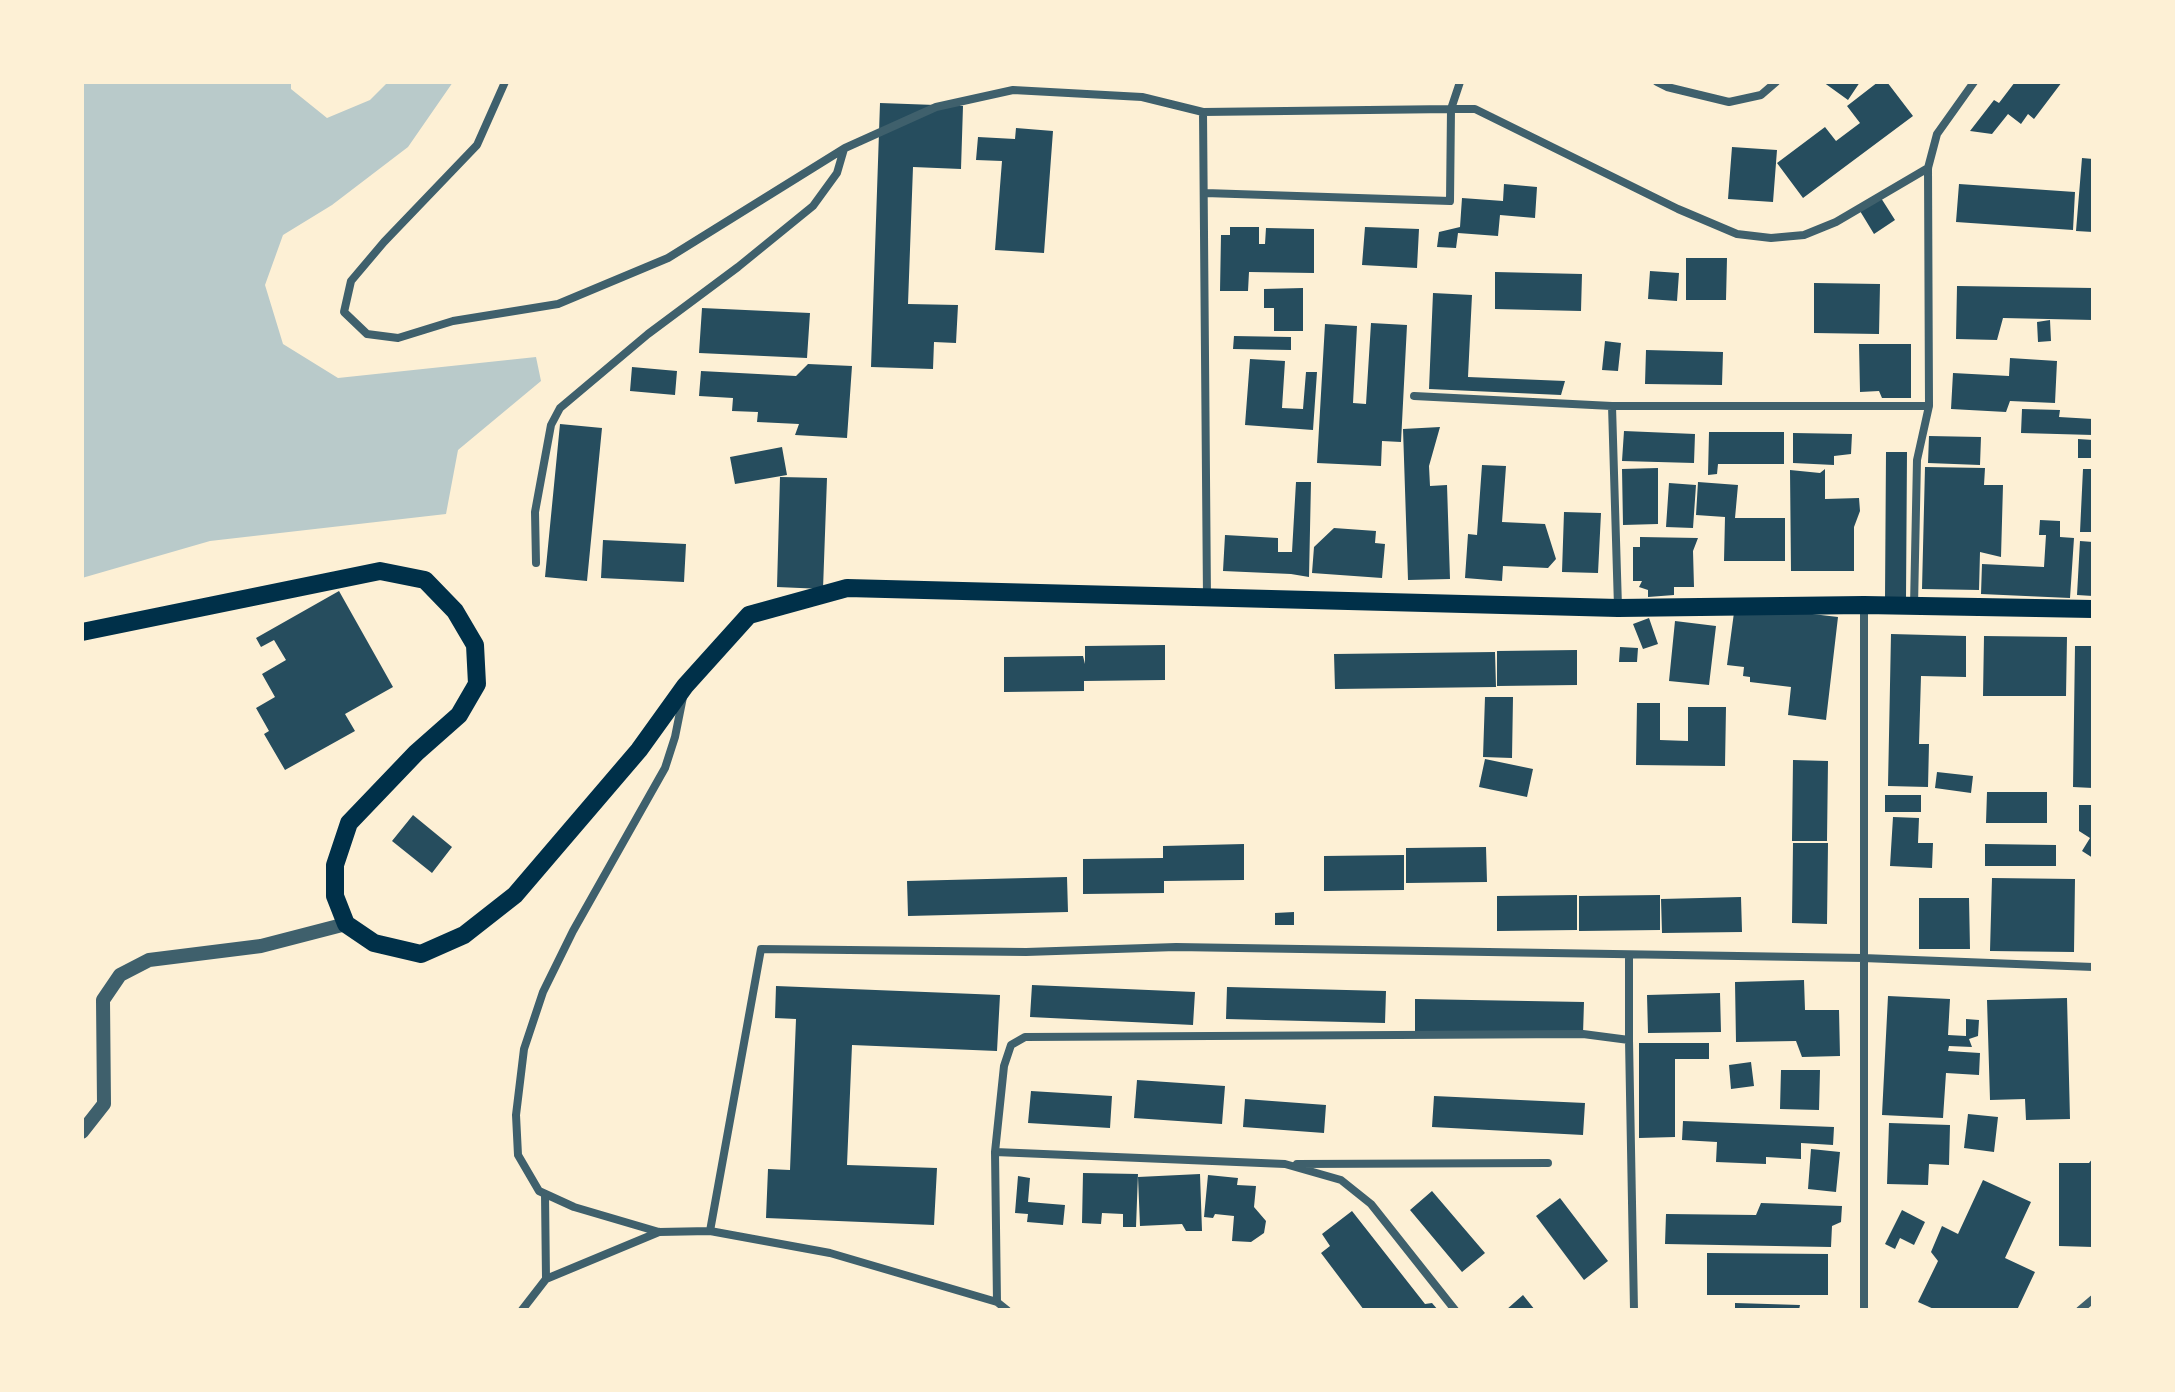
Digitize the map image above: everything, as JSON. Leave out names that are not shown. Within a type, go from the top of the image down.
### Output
[{"type":"main road","points":[[82,632],[380,571],[425,580],[455,611],[475,645],[477,684],[459,715],[416,753],[349,823],[335,865],[335,896],[346,924],[374,943],[421,954],[464,935],[515,895],[639,750],[685,686],[749,615],[847,588],[1618,608],[1864,605],[2093,609]]},
{"type":"street","points":[[505,82],[477,145],[351,281],[344,312],[367,334],[398,338],[453,321],[558,304],[668,258],[845,148],[936,107],[1013,90],[1142,97],[1203,112],[1475,109],[1678,209],[1737,234],[1771,238],[1804,235],[1836,222],[1928,168]]},
{"type":"street","points":[[1205,193],[1450,201],[1451,109],[1460,82]]},
{"type":"street","points":[[1657,82],[1729,102],[1761,95],[1776,82]]},
{"type":"street","points":[[1914,606],[1917,460],[1929,406],[1928,168],[1937,134],[1974,82]]},
{"type":"street","points":[[1203,112],[1207,598]]},
{"type":"street","points":[[536,563],[535,512],[551,425],[560,408],[648,334],[813,206],[837,173],[845,148]]},
{"type":"street","points":[[1414,396],[1612,406],[1929,406]]},
{"type":"street","points":[[1612,406],[1618,608]]},
{"type":"street","points":[[1864,605],[1864,1310]]},
{"type":"street","points":[[685,686],[665,768],[573,931],[543,992],[524,1049],[516,1115],[518,1155],[539,1191],[574,1207],[659,1232],[710,1231],[830,1253],[997,1302],[1007,1310]]},
{"type":"street","points":[[82,1132],[104,1104],[103,1000],[120,975],[149,960],[261,946],[346,924]]},
{"type":"street","points":[[710,1231],[761,949],[1026,952],[1176,947],[1863,958],[2093,967]]},
{"type":"street","points":[[1629,955],[1634,1310]]},
{"type":"street","points":[[997,1302],[995,1152],[1004,1066],[1011,1045],[1025,1037],[1583,1034],[1629,1040]]},
{"type":"street","points":[[995,1152],[1285,1164],[1548,1163]]},
{"type":"street","points":[[1285,1164],[1341,1180],[1371,1204],[1455,1310]]},
{"type":"street","points":[[545,1194],[546,1279]]},
{"type":"street","points":[[522,1310],[546,1279],[659,1232]]},
{"type":"street","points":[[2080,1310],[2093,1299]]},
{"type":"shaded area","points":[[82,82],[291,82],[291,89],[327,118],[370,100],[388,82],[453,82],[408,147],[332,205],[283,235],[265,285],[283,344],[338,378],[536,357],[541,381],[458,450],[446,514],[210,541],[82,578]]},
{"type":"building","points":[[1823,82],[1860,82],[1848,100]]},
{"type":"building","points":[[1878,82],[1887,82],[1913,116],[1803,198],[1777,163],[1825,127],[1836,141],[1860,123],[1847,106]]},
{"type":"building","points":[[2015,82],[2062,82],[2034,119],[2028,114],[2021,124],[2008,114],[1992,134],[1970,131],[1994,100],[1999,103]]},
{"type":"building","points":[[880,103],[963,106],[961,169],[913,167],[908,304],[958,305],[956,343],[934,342],[933,369],[871,367]]},
{"type":"building","points":[[1016,128],[1053,131],[1044,253],[995,250],[1002,161],[976,160],[978,137],[1015,139]]},
{"type":"building","points":[[1732,147],[1777,150],[1773,202],[1728,199]]},
{"type":"building","points":[[2082,158],[2093,159],[2093,232],[2076,231]]},
{"type":"building","points":[[1504,184],[1537,187],[1535,218],[1500,215],[1498,236],[1458,233],[1456,248],[1437,247],[1439,232],[1460,227],[1462,198],[1503,201]]},
{"type":"building","points":[[1959,184],[2075,192],[2073,230],[1956,222]]},
{"type":"building","points":[[1881,198],[1895,220],[1874,234],[1860,211]]},
{"type":"building","points":[[1230,227],[1259,227],[1259,244],[1265,244],[1266,228],[1314,229],[1314,273],[1249,272],[1248,291],[1220,291],[1221,235],[1230,235]]},
{"type":"building","points":[[1365,227],[1419,229],[1417,268],[1362,265]]},
{"type":"building","points":[[1686,258],[1727,258],[1726,300],[1686,300]]},
{"type":"building","points":[[1650,271],[1679,273],[1677,301],[1648,299]]},
{"type":"building","points":[[1495,272],[1582,274],[1581,311],[1495,309]]},
{"type":"building","points":[[1814,283],[1880,284],[1879,334],[1814,333]]},
{"type":"building","points":[[1957,286],[2093,288],[2093,320],[2003,318],[1997,340],[1956,339]]},
{"type":"building","points":[[1303,288],[1303,331],[1274,331],[1274,308],[1264,308],[1264,289]]},
{"type":"building","points":[[1433,293],[1472,295],[1468,377],[1565,381],[1561,395],[1429,389]]},
{"type":"building","points":[[702,308],[810,313],[807,358],[699,353]]},
{"type":"building","points":[[2050,320],[2051,341],[2038,342],[2037,322]]},
{"type":"building","points":[[1371,323],[1407,325],[1401,442],[1382,441],[1381,466],[1317,463],[1325,324],[1357,326],[1353,403],[1366,404]]},
{"type":"building","points":[[1234,336],[1291,337],[1291,350],[1233,349]]},
{"type":"building","points":[[1605,341],[1621,343],[1618,371],[1602,370]]},
{"type":"building","points":[[1859,344],[1911,344],[1911,398],[1882,398],[1879,391],[1860,392]]},
{"type":"building","points":[[1646,350],[1723,352],[1722,385],[1645,384]]},
{"type":"building","points":[[2010,358],[2057,361],[2055,403],[2010,401],[2006,412],[1951,409],[1953,373],[2009,376]]},
{"type":"building","points":[[1250,359],[1285,361],[1282,408],[1303,409],[1306,372],[1317,372],[1313,430],[1245,425]]},
{"type":"building","points":[[808,364],[852,366],[847,438],[795,435],[799,424],[757,422],[758,412],[732,411],[733,398],[699,396],[701,371],[796,376]]},
{"type":"building","points":[[632,367],[677,371],[675,395],[630,391]]},
{"type":"building","points":[[2022,409],[2060,410],[2059,417],[2093,419],[2093,435],[2021,433]]},
{"type":"building","points":[[560,424],[602,428],[587,581],[545,577]]},
{"type":"building","points":[[1440,427],[1429,466],[1430,486],[1447,485],[1450,579],[1408,580],[1403,429]]},
{"type":"building","points":[[1624,431],[1695,434],[1694,463],[1622,461]]},
{"type":"building","points":[[1709,432],[1784,432],[1784,464],[1718,464],[1717,474],[1708,475]]},
{"type":"building","points":[[1793,433],[1852,434],[1851,454],[1834,456],[1834,465],[1793,463]]},
{"type":"building","points":[[1929,436],[1981,437],[1980,465],[1928,463]]},
{"type":"building","points":[[2078,439],[2093,440],[2093,458],[2078,458]]},
{"type":"building","points":[[782,447],[787,475],[735,484],[730,457]]},
{"type":"building","points":[[1886,452],[1907,452],[1906,598],[1885,598]]},
{"type":"building","points":[[1482,465],[1506,466],[1502,522],[1545,524],[1556,559],[1548,568],[1503,566],[1502,581],[1465,578],[1468,534],[1477,535]]},
{"type":"building","points":[[1925,467],[1985,468],[1984,485],[2003,485],[2001,557],[1980,552],[1979,590],[1922,589]]},
{"type":"building","points":[[1658,468],[1658,524],[1623,525],[1622,469]]},
{"type":"building","points":[[1825,469],[1825,499],[1859,498],[1860,511],[1854,527],[1854,571],[1791,571],[1790,470],[1820,473]]},
{"type":"building","points":[[2083,469],[2093,469],[2093,532],[2080,532]]},
{"type":"building","points":[[780,477],[827,478],[823,589],[777,587]]},
{"type":"building","points":[[1296,482],[1311,482],[1309,577],[1223,571],[1225,535],[1278,538],[1278,552],[1292,552]]},
{"type":"building","points":[[1698,482],[1738,485],[1735,518],[1785,518],[1785,561],[1724,561],[1725,517],[1696,515]]},
{"type":"building","points":[[1669,483],[1696,485],[1693,528],[1666,527]]},
{"type":"building","points":[[1564,512],[1601,513],[1598,573],[1562,572]]},
{"type":"building","points":[[2040,520],[2060,521],[2060,537],[2074,538],[2070,598],[1981,594],[1982,564],[2044,567],[2046,535],[2039,535]]},
{"type":"building","points":[[1334,528],[1376,531],[1375,543],[1385,544],[1382,578],[1312,573],[1314,547]]},
{"type":"building","points":[[1640,537],[1698,538],[1693,551],[1694,587],[1674,587],[1674,595],[1648,597],[1648,590],[1639,587],[1642,581],[1633,581],[1633,547],[1640,547]]},
{"type":"building","points":[[603,540],[686,544],[684,582],[601,578]]},
{"type":"building","points":[[2080,541],[2093,542],[2093,596],[2077,595]]},
{"type":"building","points":[[339,591],[393,687],[345,714],[355,731],[285,770],[264,734],[269,731],[256,708],[275,697],[262,674],[286,660],[274,640],[261,647],[256,638]]},
{"type":"building","points":[[1735,605],[1838,617],[1826,720],[1788,715],[1791,687],[1750,682],[1750,677],[1743,676],[1744,667],[1727,665]]},
{"type":"building","points":[[1649,618],[1658,644],[1643,649],[1633,624]]},
{"type":"building","points":[[1675,621],[1716,626],[1709,685],[1669,681]]},
{"type":"building","points":[[1891,634],[1966,636],[1966,677],[1921,676],[1919,744],[1929,744],[1928,787],[1888,786]]},
{"type":"building","points":[[1984,636],[2067,637],[2066,696],[1983,696]]},
{"type":"building","points":[[1165,645],[1165,680],[1084,681],[1084,691],[1004,692],[1004,657],[1083,656],[1085,664],[1085,646]]},
{"type":"building","points":[[2075,646],[2093,646],[2093,788],[2073,787]]},
{"type":"building","points":[[1620,647],[1638,648],[1637,662],[1619,662]]},
{"type":"building","points":[[1577,650],[1577,685],[1497,686],[1497,651]]},
{"type":"building","points":[[1495,652],[1496,687],[1335,689],[1334,654]]},
{"type":"building","points":[[1485,697],[1513,697],[1512,758],[1483,757]]},
{"type":"building","points":[[1637,703],[1660,703],[1660,740],[1688,741],[1688,707],[1726,707],[1725,766],[1636,765]]},
{"type":"building","points":[[1485,759],[1533,769],[1527,797],[1479,787]]},
{"type":"building","points":[[1793,760],[1828,761],[1827,841],[1792,841]]},
{"type":"building","points":[[1937,772],[1973,776],[1971,793],[1935,788]]},
{"type":"building","points":[[1987,792],[2047,792],[2047,823],[1986,823]]},
{"type":"building","points":[[1885,795],[1921,795],[1921,812],[1885,812]]},
{"type":"building","points":[[2079,805],[2093,805],[2093,858],[2082,851],[2090,838],[2079,831]]},
{"type":"building","points":[[413,815],[452,847],[432,873],[392,841]]},
{"type":"building","points":[[1893,817],[1919,818],[1918,843],[1933,843],[1932,868],[1890,866]]},
{"type":"building","points":[[1793,843],[1828,843],[1827,924],[1792,923]]},
{"type":"building","points":[[1244,844],[1244,880],[1164,881],[1164,893],[1083,894],[1083,859],[1163,858],[1163,846]]},
{"type":"building","points":[[1985,844],[2056,845],[2056,866],[1985,866]]},
{"type":"building","points":[[1486,847],[1487,882],[1406,883],[1406,848]]},
{"type":"building","points":[[1404,855],[1404,890],[1324,891],[1324,856]]},
{"type":"building","points":[[1067,877],[1068,912],[908,916],[907,881]]},
{"type":"building","points":[[1992,878],[2075,879],[2074,952],[1990,951]]},
{"type":"building","points":[[1577,895],[1577,930],[1497,931],[1497,896]]},
{"type":"building","points":[[1660,895],[1660,930],[1579,931],[1579,896]]},
{"type":"building","points":[[1741,897],[1742,932],[1662,933],[1661,899]]},
{"type":"building","points":[[1919,898],[1969,898],[1970,949],[1919,949]]},
{"type":"building","points":[[1294,912],[1294,925],[1275,925],[1275,913]]},
{"type":"building","points":[[1804,980],[1805,1010],[1839,1010],[1840,1056],[1802,1057],[1796,1041],[1736,1042],[1735,982]]},
{"type":"building","points":[[1032,985],[1195,992],[1193,1025],[1030,1017]]},
{"type":"building","points":[[776,986],[1000,995],[997,1051],[852,1045],[847,1165],[937,1168],[934,1225],[766,1218],[768,1169],[790,1170],[796,1019],[775,1018]]},
{"type":"building","points":[[1227,987],[1386,991],[1385,1023],[1226,1019]]},
{"type":"building","points":[[1720,993],[1721,1032],[1648,1033],[1647,995]]},
{"type":"building","points":[[1888,996],[1950,999],[1948,1035],[1966,1036],[1966,1019],[1979,1020],[1978,1036],[1969,1039],[1972,1047],[1949,1046],[1948,1051],[1980,1053],[1979,1075],[1946,1073],[1943,1118],[1882,1115]]},
{"type":"building","points":[[2067,998],[2070,1119],[2026,1120],[2025,1099],[1990,1100],[1987,1000]]},
{"type":"building","points":[[1415,999],[1584,1002],[1583,1034],[1415,1031]]},
{"type":"building","points":[[1639,1043],[1709,1043],[1709,1059],[1675,1059],[1675,1137],[1639,1138]]},
{"type":"building","points":[[1751,1062],[1754,1086],[1731,1089],[1729,1065]]},
{"type":"building","points":[[1781,1070],[1820,1070],[1819,1110],[1780,1109]]},
{"type":"building","points":[[1137,1080],[1225,1086],[1222,1124],[1134,1118]]},
{"type":"building","points":[[1031,1091],[1112,1096],[1110,1128],[1028,1123]]},
{"type":"building","points":[[1434,1096],[1585,1103],[1583,1135],[1432,1127]]},
{"type":"building","points":[[1245,1099],[1326,1105],[1324,1133],[1243,1127]]},
{"type":"building","points":[[1968,1114],[1998,1117],[1994,1152],[1964,1148]]},
{"type":"building","points":[[1683,1121],[1834,1127],[1833,1145],[1801,1143],[1801,1159],[1766,1157],[1766,1164],[1716,1162],[1717,1142],[1682,1140]]},
{"type":"building","points":[[1889,1123],[1950,1125],[1949,1165],[1929,1164],[1928,1185],[1887,1184]]},
{"type":"building","points":[[1811,1149],[1840,1152],[1836,1192],[1808,1189]]},
{"type":"building","points":[[2093,1158],[2093,1247],[2059,1246],[2059,1163],[2089,1163]]},
{"type":"building","points":[[1083,1173],[1138,1174],[1136,1227],[1123,1227],[1123,1214],[1102,1213],[1101,1224],[1082,1223]]},
{"type":"building","points":[[1200,1174],[1202,1231],[1186,1231],[1182,1224],[1140,1226],[1138,1177]]},
{"type":"building","points":[[1208,1175],[1238,1178],[1237,1185],[1256,1186],[1254,1207],[1266,1221],[1264,1233],[1251,1242],[1232,1241],[1234,1216],[1215,1214],[1213,1218],[1204,1217]]},
{"type":"building","points":[[1018,1176],[1030,1178],[1028,1202],[1065,1205],[1063,1225],[1027,1222],[1028,1214],[1015,1213]]},
{"type":"building","points":[[1983,1180],[2031,1202],[2005,1258],[2035,1272],[2017,1310],[1936,1310],[1918,1302],[1938,1261],[1931,1252],[1942,1226],[1958,1234]]},
{"type":"building","points":[[1432,1191],[1485,1253],[1462,1272],[1410,1210]]},
{"type":"building","points":[[1560,1198],[1608,1261],[1584,1280],[1536,1216]]},
{"type":"building","points":[[1761,1203],[1842,1206],[1841,1222],[1832,1226],[1831,1247],[1665,1244],[1666,1214],[1756,1215]]},
{"type":"building","points":[[1902,1210],[1925,1222],[1914,1245],[1900,1238],[1895,1249],[1885,1244]]},
{"type":"building","points":[[1352,1211],[1425,1304],[1432,1303],[1438,1310],[1364,1310],[1321,1253],[1330,1246],[1322,1234]]},
{"type":"building","points":[[1707,1253],[1828,1254],[1828,1295],[1707,1295]]},
{"type":"building","points":[[1523,1295],[1535,1310],[1506,1310]]},
{"type":"building","points":[[1735,1303],[1800,1305],[1799,1310],[1735,1310]]}]
